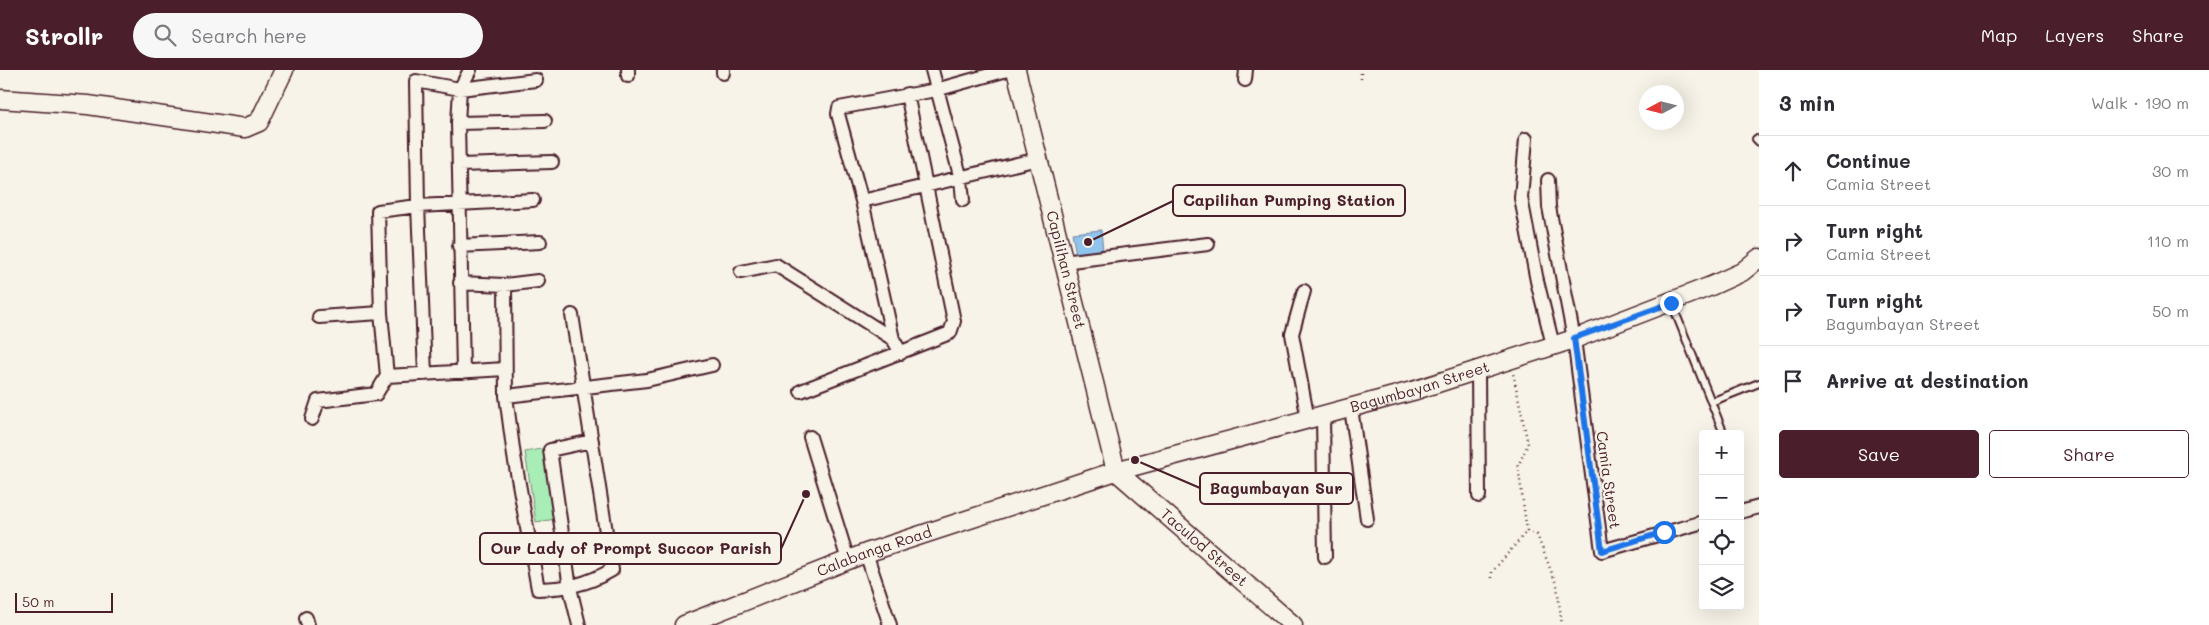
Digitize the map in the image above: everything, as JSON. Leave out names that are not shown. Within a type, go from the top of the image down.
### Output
[{"type":"main road","points":[[0,99],[88,105],[245,128],[259,122],[284,70]]},
{"type":"main road","name":"Capilihan Street","points":[[1016,70],[1116,471]]},
{"type":"main road","name":"Bagumbayan Street","points":[[1068,486],[1116,471],[1315,418],[1478,370],[1671,303],[1742,272],[1759,258]]},
{"type":"main road","name":"Taculod Street","points":[[1116,471],[1293,625]]},
{"type":"main road","name":"Calabanga Road","points":[[684,625],[848,560],[1068,486]]},
{"type":"street","points":[[463,372],[458,124],[460,89],[470,70]]},
{"type":"street","points":[[932,70],[962,179],[963,200]]},
{"type":"street","points":[[901,353],[893,339],[862,201],[838,114],[839,108],[936,90],[1007,70]]},
{"type":"street","points":[[425,374],[418,206],[416,81],[460,89],[536,80]]},
{"type":"street","points":[[801,391],[950,333],[954,327],[907,94]]},
{"type":"street","points":[[458,124],[545,121]]},
{"type":"street","points":[[1526,139],[1521,198],[1537,281],[1553,345]]},
{"type":"street","points":[[862,201],[962,179],[1038,159]]},
{"type":"street","points":[[459,165],[552,162]]},
{"type":"street","points":[[1548,180],[1549,207],[1574,338]]},
{"type":"street","points":[[312,419],[318,400],[376,394],[387,376],[381,313],[378,211],[418,206],[533,200]]},
{"type":"street","points":[[459,246],[540,242]]},
{"type":"street","points":[[1063,262],[1208,244]]},
{"type":"street","points":[[741,272],[776,264],[893,339]]},
{"type":"street","points":[[460,283],[504,285],[538,281]]},
{"type":"street","points":[[504,285],[506,396],[514,456],[538,589],[570,588],[597,579],[612,570],[572,315]]},
{"type":"street","points":[[1304,291],[1292,334],[1315,418],[1325,558]]},
{"type":"street","points":[[319,317],[381,313]]},
{"type":"street","name":"Camia Street","points":[[1574,338],[1602,551],[1699,523]]},
{"type":"street","points":[[506,396],[583,389],[647,380],[712,365]]},
{"type":"street","points":[[387,376],[505,369]]},
{"type":"street","points":[[1478,370],[1479,496]]},
{"type":"street","points":[[1350,408],[1367,519]]},
{"type":"street","points":[[810,436],[848,560]]},
{"type":"street","points":[[579,625],[570,588],[550,450],[592,441]]},
{"type":"street","points":[[1744,511],[1759,507]]},
{"type":"street","points":[[866,554],[890,625]]},
{"type":"lane","points":[[1671,303],[1722,429]]},
{"type":"lane","points":[[1711,402],[1759,383]]},
{"type":"path","points":[[1361,70],[1361,79]]},
{"type":"path","points":[[1492,578],[1492,572],[1527,531],[1518,466],[1528,444],[1510,359]]},
{"type":"path","points":[[1527,531],[1536,535],[1557,586],[1562,625]]},
{"type":"green space","points":[[551,447],[563,518],[536,522],[525,452]]},
{"type":"water","points":[[1101,230],[1103,251],[1076,254],[1072,233]]},
{"type":"place","name":"Capilihan Pumping Station","points":[[1088,242]]},
{"type":"place","name":"Bagumbayan Sur","points":[[1135,460]]},
{"type":"place","name":"Our Lady of Prompt Succor Parish","points":[[806,494]]},
{"type":"route","points":[[1664,532],[1602,551],[1577,375],[1574,338],[1671,303]]}]
